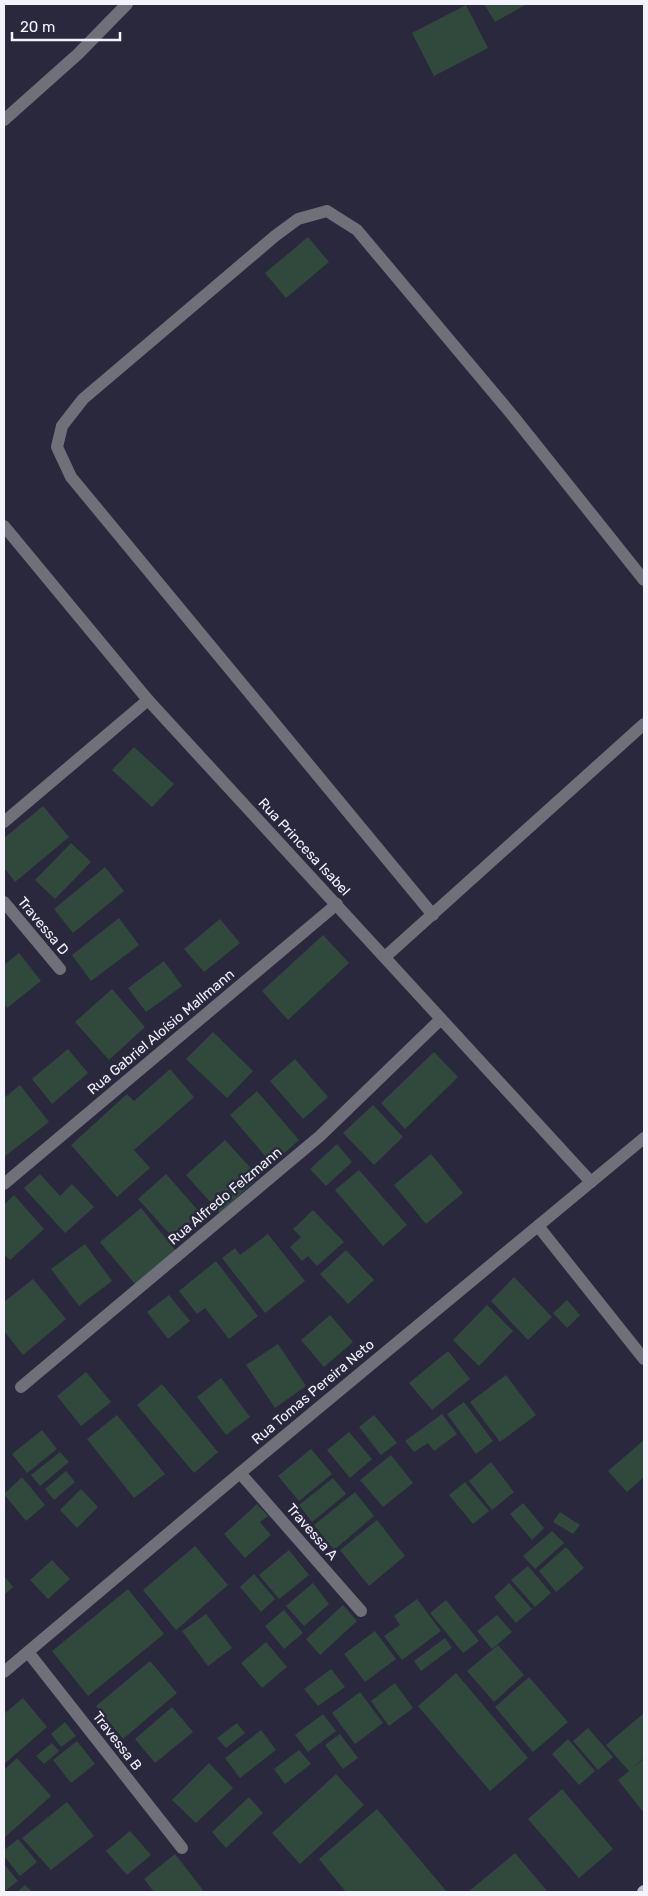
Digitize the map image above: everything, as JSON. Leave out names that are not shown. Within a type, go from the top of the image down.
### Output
[{"type":"street","points":[[4,120],[78,54],[127,4]]},
{"type":"street","points":[[433,915],[70,477],[57,447],[62,426],[84,398],[274,236],[298,219],[327,211],[357,230],[513,416],[644,580]]},
{"type":"street","name":"Rua Princesa Isabel","points":[[4,526],[148,700],[591,1182]]},
{"type":"street","points":[[4,822],[148,700]]},
{"type":"street","points":[[385,957],[644,724]]},
{"type":"street","name":"Travessa D","points":[[4,902],[60,968]]},
{"type":"street","name":"Rua Gabriel Aloísio Mallmann","points":[[4,1184],[337,904]]},
{"type":"street","name":"Rua Alfredo Felzmann","points":[[21,1387],[320,1136],[441,1019]]},
{"type":"street","name":"Rua Tomas Pereira Neto","points":[[4,1672],[240,1473],[644,1138]]},
{"type":"street","points":[[538,1226],[644,1359]]},
{"type":"street","name":"Travessa A","points":[[240,1473],[361,1611]]},
{"type":"street","name":"Travessa B","points":[[28,1652],[182,1848]]},
{"type":"building","points":[[484,4],[527,4],[495,22]]},
{"type":"building","points":[[466,5],[488,48],[434,76],[412,33]]},
{"type":"building","points":[[308,237],[329,262],[286,298],[265,273]]},
{"type":"building","points":[[134,747],[174,784],[152,807],[112,770]]},
{"type":"building","points":[[43,806],[69,837],[15,882],[4,868],[4,838]]},
{"type":"building","points":[[71,843],[91,862],[55,899],[35,880]]},
{"type":"building","points":[[105,867],[124,891],[73,933],[54,909]]},
{"type":"building","points":[[119,918],[139,945],[91,981],[72,955]]},
{"type":"building","points":[[220,919],[240,943],[204,972],[184,949]]},
{"type":"building","points":[[323,935],[349,963],[288,1020],[262,991]]},
{"type":"building","points":[[19,953],[41,981],[7,1008],[4,1004],[4,965]]},
{"type":"building","points":[[164,961],[182,986],[146,1012],[128,988]]},
{"type":"building","points":[[112,989],[145,1027],[109,1060],[75,1022]]},
{"type":"building","points":[[213,1032],[253,1071],[227,1098],[186,1059]]},
{"type":"building","points":[[68,1049],[88,1073],[52,1104],[32,1079]]},
{"type":"building","points":[[434,1052],[458,1077],[405,1129],[381,1103]]},
{"type":"building","points":[[295,1059],[328,1097],[303,1119],[270,1081]]},
{"type":"building","points":[[170,1069],[194,1097],[134,1150],[150,1168],[117,1197],[71,1145],[127,1094],[134,1101]]},
{"type":"building","points":[[20,1085],[49,1122],[4,1157],[4,1098]]},
{"type":"building","points":[[257,1091],[299,1140],[272,1164],[230,1115]]},
{"type":"building","points":[[373,1105],[403,1137],[374,1165],[343,1133]]},
{"type":"building","points":[[225,1140],[259,1177],[220,1213],[186,1175]]},
{"type":"building","points":[[337,1144],[352,1162],[326,1186],[310,1169]]},
{"type":"building","points":[[431,1154],[463,1193],[426,1224],[394,1185]]},
{"type":"building","points":[[359,1170],[407,1225],[383,1246],[335,1190]]},
{"type":"building","points":[[40,1174],[60,1196],[72,1184],[94,1207],[65,1233],[24,1188]]},
{"type":"building","points":[[166,1174],[201,1214],[174,1239],[138,1199]]},
{"type":"building","points":[[14,1195],[44,1229],[10,1260],[4,1254],[4,1205]]},
{"type":"building","points":[[141,1208],[176,1251],[135,1284],[100,1242]]},
{"type":"building","points":[[313,1210],[344,1242],[317,1266],[308,1256],[302,1261],[290,1247],[301,1237],[293,1229]]},
{"type":"building","points":[[268,1234],[305,1281],[265,1313],[222,1258],[235,1248],[240,1255]]},
{"type":"building","points":[[85,1244],[112,1281],[79,1306],[51,1269]]},
{"type":"building","points":[[346,1250],[374,1280],[348,1304],[320,1274]]},
{"type":"building","points":[[216,1261],[258,1316],[229,1339],[205,1308],[197,1314],[179,1291]]},
{"type":"building","points":[[514,1277],[552,1317],[528,1340],[491,1301]]},
{"type":"building","points":[[33,1279],[66,1319],[23,1355],[4,1331],[4,1302]]},
{"type":"building","points":[[169,1295],[190,1321],[168,1339],[147,1312]]},
{"type":"building","points":[[567,1300],[580,1315],[567,1328],[553,1313]]},
{"type":"building","points":[[487,1305],[513,1331],[479,1366],[453,1340]]},
{"type":"building","points":[[330,1315],[353,1342],[324,1367],[301,1340]]},
{"type":"building","points":[[278,1344],[306,1386],[275,1408],[246,1365]]},
{"type":"building","points":[[448,1351],[470,1379],[432,1410],[409,1383]]},
{"type":"building","points":[[86,1372],[111,1402],[81,1426],[57,1396]]},
{"type":"building","points":[[506,1375],[536,1415],[500,1442],[470,1402]]},
{"type":"building","points":[[221,1378],[250,1417],[226,1435],[197,1397]]},
{"type":"building","points":[[162,1384],[218,1452],[194,1473],[137,1405]]},
{"type":"building","points":[[464,1402],[493,1441],[476,1454],[447,1414]]},
{"type":"building","points":[[442,1414],[457,1434],[434,1451],[428,1443],[414,1452],[405,1441]]},
{"type":"building","points":[[117,1415],[165,1474],[134,1498],[87,1439]]},
{"type":"building","points":[[374,1415],[397,1443],[381,1455],[359,1427]]},
{"type":"building","points":[[42,1430],[57,1449],[27,1473],[12,1454]]},
{"type":"building","points":[[349,1432],[372,1459],[350,1478],[327,1450]]},
{"type":"building","points":[[644,1440],[644,1477],[627,1492],[608,1471]]},
{"type":"building","points":[[311,1449],[332,1474],[299,1501],[278,1476]]},
{"type":"building","points":[[60,1452],[69,1462],[40,1486],[31,1475]]},
{"type":"building","points":[[391,1455],[413,1483],[383,1507],[360,1480]]},
{"type":"building","points":[[491,1462],[514,1492],[492,1510],[469,1481]]},
{"type":"building","points":[[66,1471],[75,1482],[54,1500],[45,1489]]},
{"type":"building","points":[[22,1477],[45,1505],[26,1521],[4,1494]]},
{"type":"building","points":[[333,1478],[346,1494],[312,1522],[299,1505]]},
{"type":"building","points":[[465,1482],[489,1511],[473,1524],[449,1495]]},
{"type":"building","points":[[81,1489],[98,1507],[77,1528],[60,1510]]},
{"type":"building","points":[[355,1492],[374,1516],[334,1550],[314,1525]]},
{"type":"building","points":[[523,1503],[544,1528],[532,1540],[510,1514]]},
{"type":"building","points":[[257,1504],[268,1516],[260,1522],[271,1535],[245,1558],[224,1534]]},
{"type":"building","points":[[560,1512],[580,1525],[573,1534],[553,1522]]},
{"type":"building","points":[[377,1520],[405,1556],[369,1586],[340,1550]]},
{"type":"building","points":[[552,1531],[564,1543],[535,1569],[523,1556]]},
{"type":"building","points":[[195,1546],[228,1585],[176,1630],[143,1590]]},
{"type":"building","points":[[566,1547],[584,1568],[556,1592],[539,1571]]},
{"type":"building","points":[[289,1550],[309,1575],[279,1599],[259,1575]]},
{"type":"building","points":[[52,1560],[70,1579],[48,1599],[30,1580]]},
{"type":"building","points":[[528,1566],[551,1593],[535,1607],[511,1580]]},
{"type":"building","points":[[254,1574],[275,1599],[261,1612],[240,1587]]},
{"type":"building","points":[[4,1576],[13,1587],[4,1595]]},
{"type":"building","points":[[313,1583],[329,1604],[304,1626],[286,1606]]},
{"type":"building","points":[[509,1583],[532,1609],[516,1623],[494,1597]]},
{"type":"building","points":[[128,1589],[164,1634],[88,1696],[52,1651]]},
{"type":"building","points":[[417,1599],[441,1631],[402,1660],[384,1636],[400,1625],[394,1616]]},
{"type":"building","points":[[446,1600],[479,1641],[463,1653],[430,1613]]},
{"type":"building","points":[[343,1605],[357,1621],[320,1655],[306,1639]]},
{"type":"building","points":[[284,1610],[303,1633],[284,1649],[265,1626]]},
{"type":"building","points":[[206,1614],[232,1648],[208,1666],[182,1631]]},
{"type":"building","points":[[497,1615],[512,1632],[492,1649],[477,1631]]},
{"type":"building","points":[[375,1631],[396,1659],[365,1682],[344,1654]]},
{"type":"building","points":[[445,1638],[452,1648],[421,1671],[414,1661]]},
{"type":"building","points":[[266,1642],[287,1667],[262,1688],[241,1663]]},
{"type":"building","points":[[498,1645],[524,1675],[494,1702],[467,1671]]},
{"type":"building","points":[[150,1661],[177,1693],[123,1739],[96,1706]]},
{"type":"building","points":[[331,1669],[345,1687],[318,1706],[304,1689]]},
{"type":"building","points":[[456,1673],[528,1758],[490,1791],[418,1706]]},
{"type":"building","points":[[529,1677],[568,1722],[533,1752],[495,1707]]},
{"type":"building","points":[[395,1683],[413,1708],[389,1726],[371,1701]]},
{"type":"building","points":[[360,1692],[383,1723],[355,1744],[332,1713]]},
{"type":"building","points":[[23,1698],[47,1727],[4,1764],[4,1714]]},
{"type":"building","points":[[172,1707],[193,1732],[155,1763],[135,1739]]},
{"type":"building","points":[[644,1713],[644,1758],[631,1769],[644,1759],[644,1813],[618,1780],[629,1771],[606,1745]]},
{"type":"building","points":[[323,1714],[336,1731],[308,1752],[295,1735]]},
{"type":"building","points":[[65,1722],[76,1736],[61,1747],[51,1734]]},
{"type":"building","points":[[237,1723],[245,1733],[226,1748],[217,1738]]},
{"type":"building","points":[[588,1728],[613,1757],[598,1770],[573,1741]]},
{"type":"building","points":[[261,1730],[276,1750],[240,1778],[225,1758]]},
{"type":"building","points":[[340,1734],[358,1758],[343,1769],[325,1745]]},
{"type":"building","points":[[568,1739],[595,1771],[579,1785],[552,1754]]},
{"type":"building","points":[[77,1741],[95,1764],[71,1783],[53,1760]]},
{"type":"building","points":[[52,1743],[59,1751],[44,1764],[36,1756]]},
{"type":"building","points":[[299,1750],[311,1764],[285,1784],[274,1769]]},
{"type":"building","points":[[17,1758],[51,1796],[4,1838],[4,1770]]},
{"type":"building","points":[[209,1763],[233,1788],[196,1823],[172,1800]]},
{"type":"building","points":[[336,1774],[364,1805],[300,1864],[272,1833]]},
{"type":"building","points":[[562,1789],[613,1849],[579,1878],[528,1819]]},
{"type":"building","points":[[249,1797],[263,1813],[226,1848],[212,1832]]},
{"type":"building","points":[[67,1802],[94,1836],[51,1870],[22,1838]]},
{"type":"building","points":[[377,1809],[447,1892],[346,1892],[319,1859]]},
{"type":"building","points":[[130,1831],[151,1855],[127,1875],[106,1851]]},
{"type":"building","points":[[18,1839],[37,1862],[20,1876],[4,1856],[4,1850]]},
{"type":"building","points":[[515,1853],[548,1892],[468,1892]]},
{"type":"building","points":[[175,1854],[203,1890],[201,1892],[154,1892],[144,1879]]},
{"type":"building","points":[[4,1864],[18,1881],[4,1892]]},
{"type":"building","points":[[25,1885],[32,1892],[17,1892]]}]
